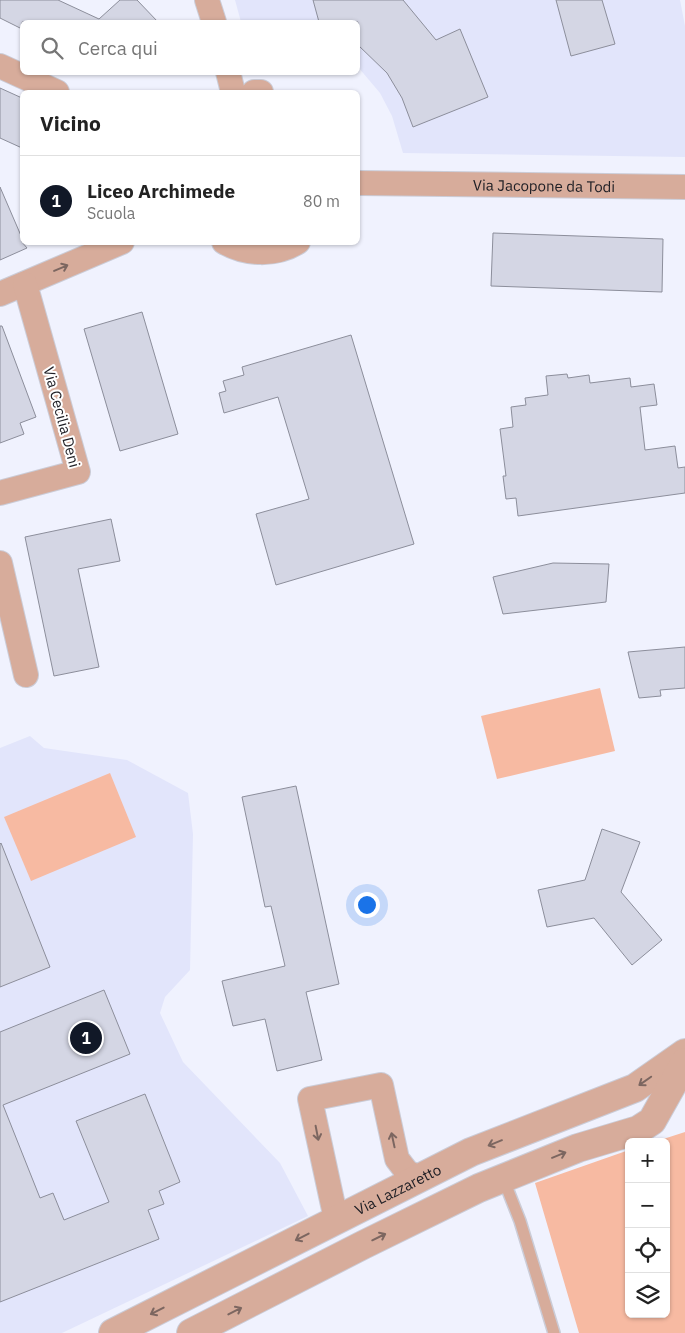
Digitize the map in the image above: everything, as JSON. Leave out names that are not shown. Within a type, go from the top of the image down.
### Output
[{"type":"street","points":[[207,0],[213,20]]},
{"type":"street","points":[[0,66],[53,90]]},
{"type":"street","points":[[229,75],[232,90]]},
{"type":"street","name":"Via Jacopone da Todi","points":[[360,182],[685,186]]},
{"type":"street","points":[[0,294],[115,245]]},
{"type":"street","points":[[229,245],[235,249],[263,253],[294,245]]},
{"type":"street","name":"Via Cecilia Deni","points":[[0,493],[78,472],[25,284]]},
{"type":"street","points":[[0,563],[26,675]]},
{"type":"street","name":"Via Lazzaretto","points":[[113,1333],[471,1152],[635,1088],[685,1053]]},
{"type":"street","points":[[191,1333],[363,1245],[503,1178],[578,1148],[638,1130],[652,1121],[685,1062]]},
{"type":"street","points":[[336,1219],[310,1099],[381,1085],[397,1159],[407,1172],[419,1178]]},
{"type":"lane","points":[[503,1178],[520,1221],[554,1333]]},
{"type":"shaded area","points":[[235,0],[680,0],[685,26],[685,157],[403,153],[392,116],[380,93],[360,69],[360,20],[240,20]]},
{"type":"shaded area","points":[[600,688],[615,751],[497,779],[481,716]]},
{"type":"shaded area","points":[[30,736],[44,748],[127,760],[188,793],[193,834],[190,970],[165,997],[160,1013],[183,1062],[280,1163],[308,1216],[62,1333],[0,1333],[0,748]]},
{"type":"shaded area","points":[[110,773],[136,837],[31,881],[4,817]]},
{"type":"shaded area","points":[[685,1132],[685,1333],[579,1333],[535,1183],[625,1151],[625,1318],[670,1318],[670,1138],[666,1138]]},
{"type":"building","points":[[0,0],[58,0],[99,19],[120,0],[137,0],[156,20],[20,20],[20,28],[0,18]]},
{"type":"building","points":[[313,0],[403,0],[436,40],[460,29],[488,97],[413,127],[402,98],[387,73],[360,47],[360,20],[318,20]]},
{"type":"building","points":[[556,0],[602,0],[615,44],[571,56]]},
{"type":"building","points":[[0,88],[20,97],[20,147],[0,138]]},
{"type":"building","points":[[0,187],[20,233],[20,245],[24,245],[27,248],[0,260]]},
{"type":"building","points":[[493,233],[663,239],[662,292],[491,286]]},
{"type":"building","points":[[142,312],[178,434],[120,451],[84,329]]},
{"type":"building","points":[[0,326],[2,326],[36,417],[20,423],[24,434],[0,443]]},
{"type":"building","points":[[351,335],[414,544],[276,585],[256,514],[309,499],[278,397],[224,413],[219,393],[226,391],[223,381],[244,375],[242,367]]},
{"type":"building","points":[[567,374],[568,378],[589,375],[590,383],[630,378],[631,387],[654,384],[657,405],[640,407],[645,450],[675,446],[678,468],[685,467],[685,493],[518,516],[516,498],[506,499],[503,476],[506,476],[500,429],[513,427],[511,407],[526,405],[525,398],[548,395],[546,376]]},
{"type":"building","points":[[111,519],[120,561],[78,569],[99,667],[54,676],[25,537]]},
{"type":"building","points":[[553,563],[609,564],[606,602],[503,614],[493,577]]},
{"type":"building","points":[[685,647],[685,688],[660,690],[661,696],[639,698],[628,652]]},
{"type":"building","points":[[296,786],[339,984],[306,992],[322,1060],[277,1071],[265,1019],[233,1026],[222,981],[285,966],[271,906],[265,907],[242,797]]},
{"type":"building","points":[[602,829],[640,842],[621,892],[662,940],[632,965],[594,918],[547,927],[538,890],[585,880]]},
{"type":"building","points":[[0,844],[50,967],[0,987]]},
{"type":"building","points":[[104,990],[130,1054],[3,1105],[40,1198],[53,1193],[64,1220],[109,1202],[76,1121],[145,1094],[180,1182],[159,1191],[164,1204],[148,1210],[159,1239],[0,1302],[0,1032]]},
{"type":"place","name":"Liceo Archimede","points":[[86,1038]]}]
